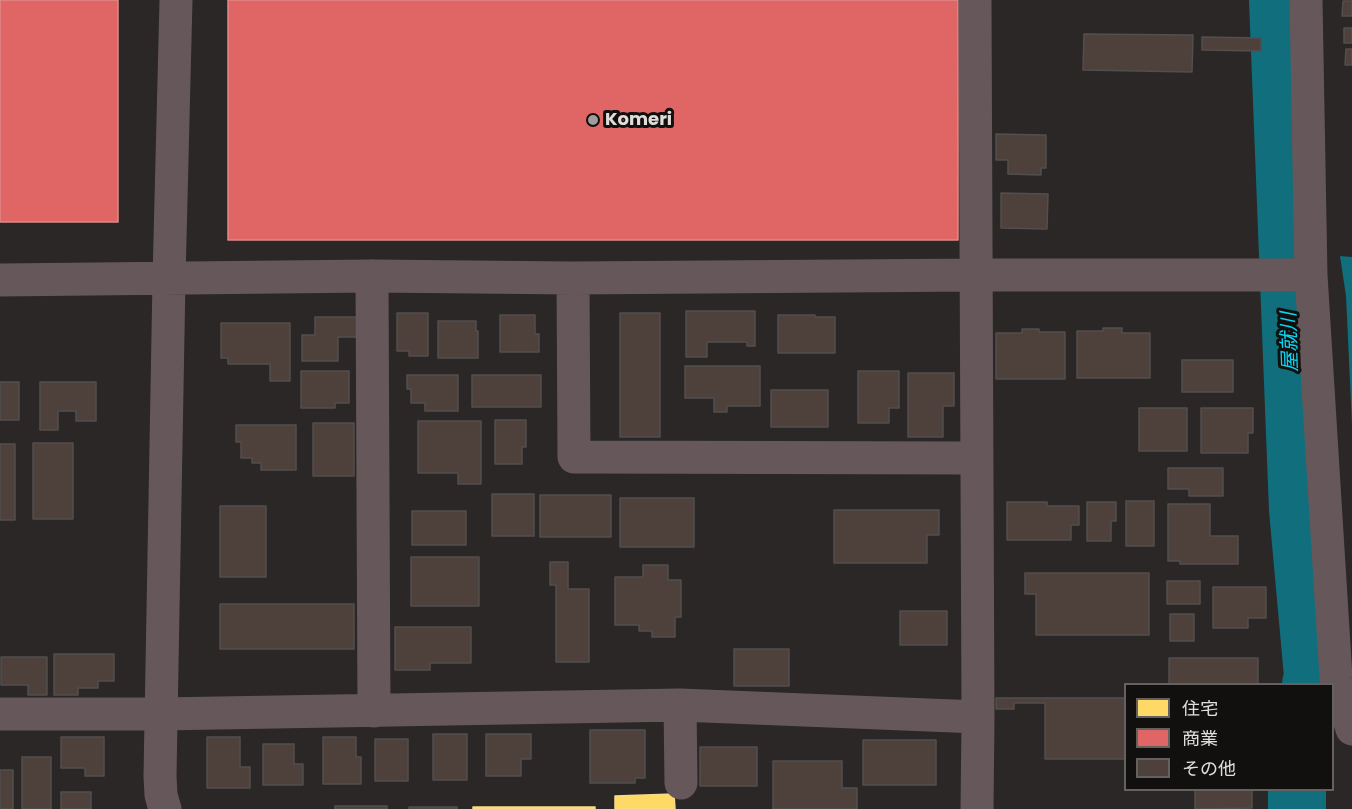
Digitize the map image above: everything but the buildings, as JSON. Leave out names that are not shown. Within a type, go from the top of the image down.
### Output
[{"type":"street","points":[[165,809],[161,795],[160,776],[176,0]]},
{"type":"street","points":[[975,0],[977,809]]},
{"type":"street","points":[[1306,0],[1311,275],[1336,678],[1352,729]]},
{"type":"street","points":[[0,280],[372,276],[573,278],[1311,275]]},
{"type":"street","points":[[372,276],[374,711]]},
{"type":"street","points":[[573,278],[574,456],[976,458]]},
{"type":"street","points":[[0,714],[161,714],[680,705],[978,717]]},
{"type":"street","points":[[680,705],[681,783]]},
{"type":"water","points":[[1340,256],[1352,257],[1352,425],[1346,296]]},
{"type":"waterway","name":"屋就川","points":[[1278,0],[1298,510],[1313,676],[1311,683]]},
{"type":"waterway","name":"屋就川","points":[[1297,791],[1297,809]]},
{"type":"place","name":"Komeri","points":[[593,120]]}]
